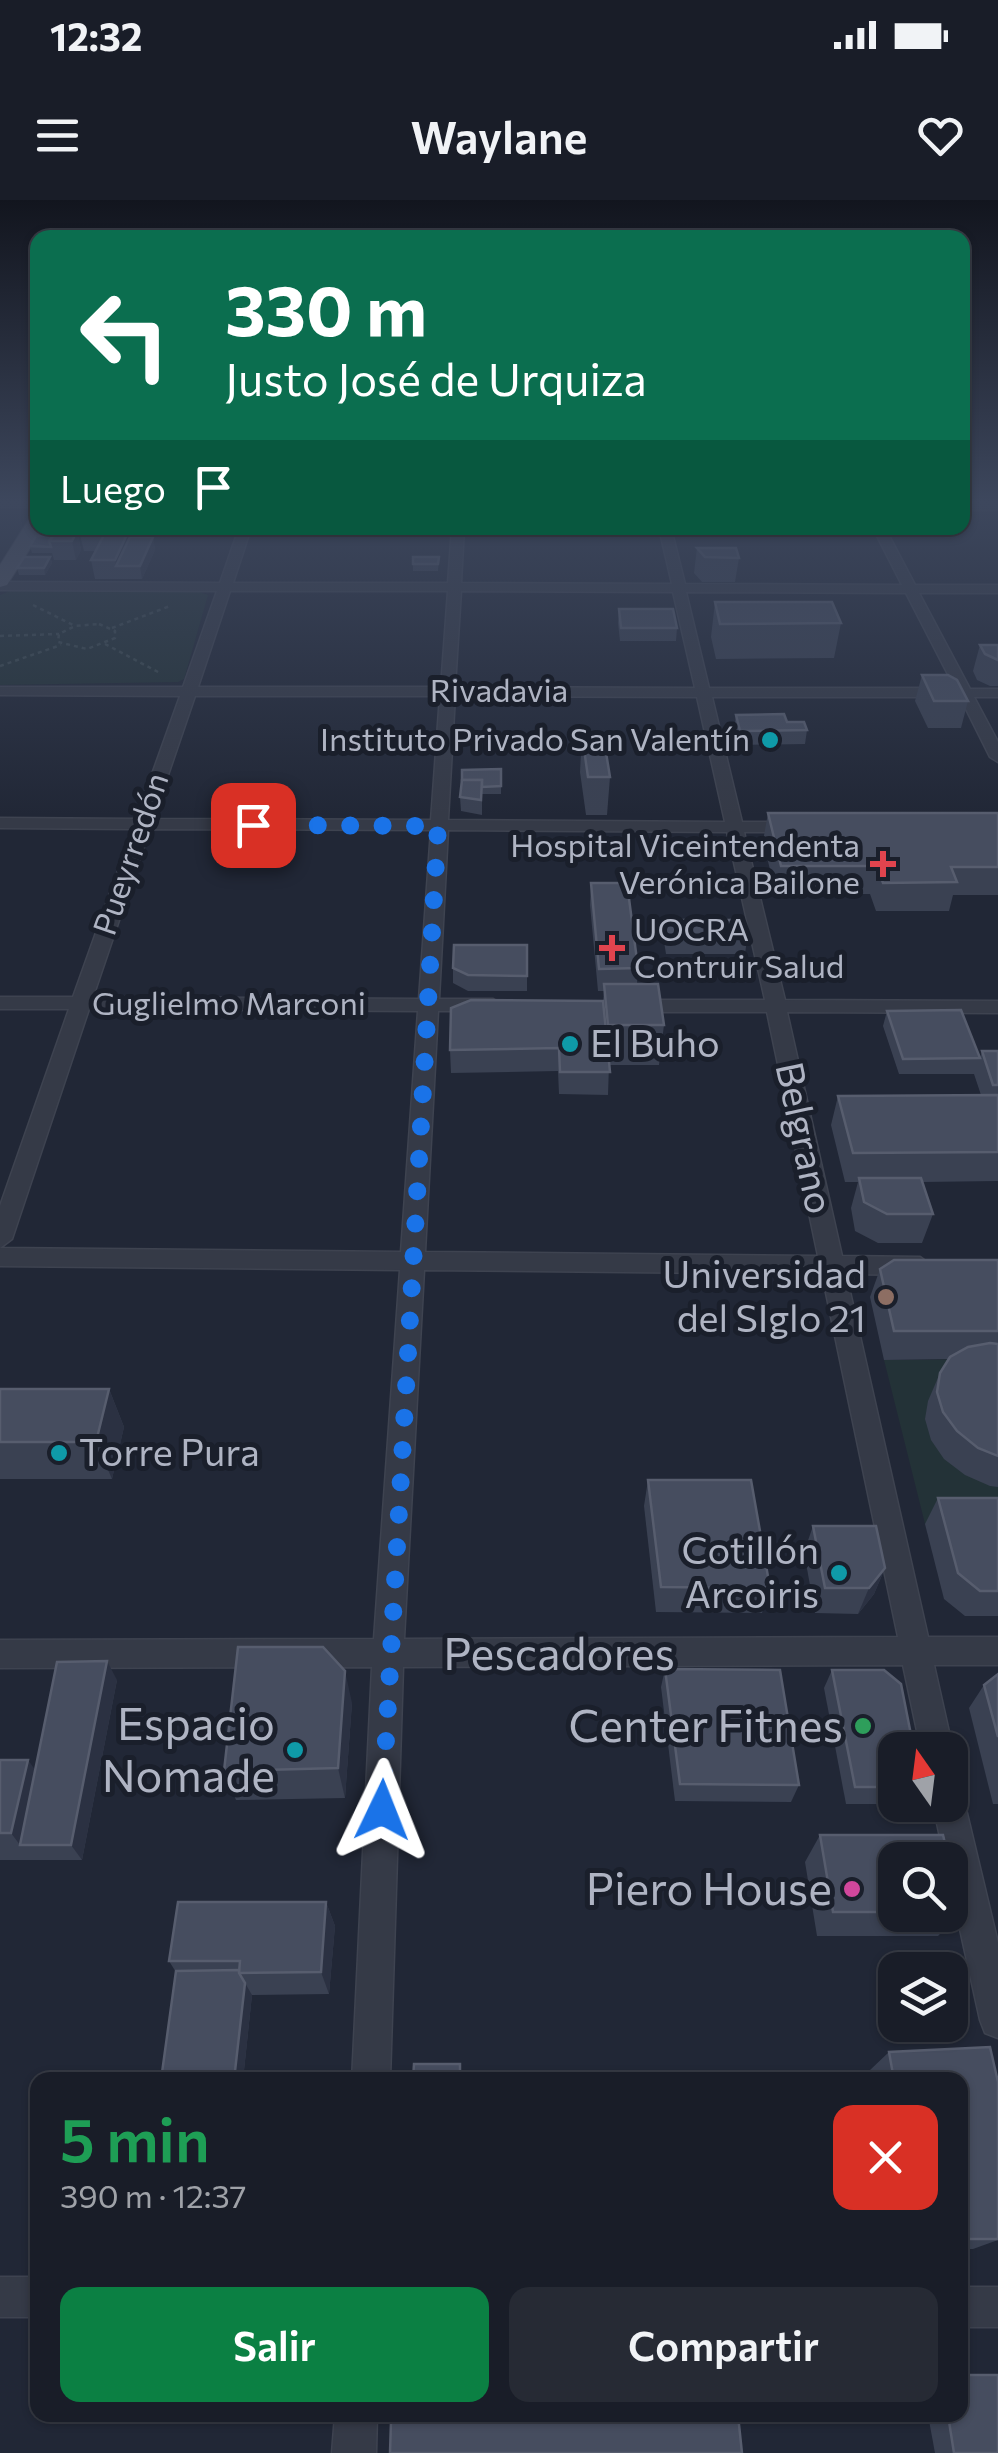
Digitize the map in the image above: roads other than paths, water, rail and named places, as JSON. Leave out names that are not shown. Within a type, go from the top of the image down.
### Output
[{"type":"street","name":"Pueyrredón","points":[[0,1239],[217,605]]},
{"type":"street","points":[[371,2072],[388,1656],[453,605]]},
{"type":"street","name":"Belgrano","points":[[684,605],[776,1006],[933,1732]]},
{"type":"street","points":[[920,605],[998,757]]},
{"type":"street","name":"Rivadavia","points":[[0,691],[998,693]]},
{"type":"street","points":[[0,824],[822,827]]},
{"type":"street","name":"Guglielmo Marconi","points":[[0,1003],[521,1005]]},
{"type":"street","points":[[598,1006],[998,1007]]},
{"type":"street","points":[[0,1257],[942,1266]]},
{"type":"street","name":"Pescadores","points":[[0,1654],[388,1656],[998,1651]]},
{"type":"street","points":[[953,1822],[998,2020]]},
{"type":"street","points":[[0,2297],[30,2297]]},
{"type":"street","points":[[968,2307],[998,2307]]},
{"type":"street","points":[[354,2453],[356,2422]]},
{"type":"place","name":"Instituto Privado San Valentín","points":[[770,740]]},
{"type":"place","name":"Hospital Viceintendenta Verónica Bailone","points":[[883,864]]},
{"type":"place","name":"UOCRA Contruir Salud","points":[[612,948]]},
{"type":"place","name":"El Buho","points":[[570,1044]]},
{"type":"place","name":"Universidad del SIglo 21","points":[[886,1297]]},
{"type":"place","name":"Torre Pura","points":[[59,1453]]},
{"type":"place","name":"Cotillón Arcoiris","points":[[839,1573]]},
{"type":"place","name":"Center Fitnes","points":[[863,1726]]},
{"type":"place","name":"Espacio Nomade","points":[[295,1750]]},
{"type":"place","name":"Piero House","points":[[852,1889]]}]
